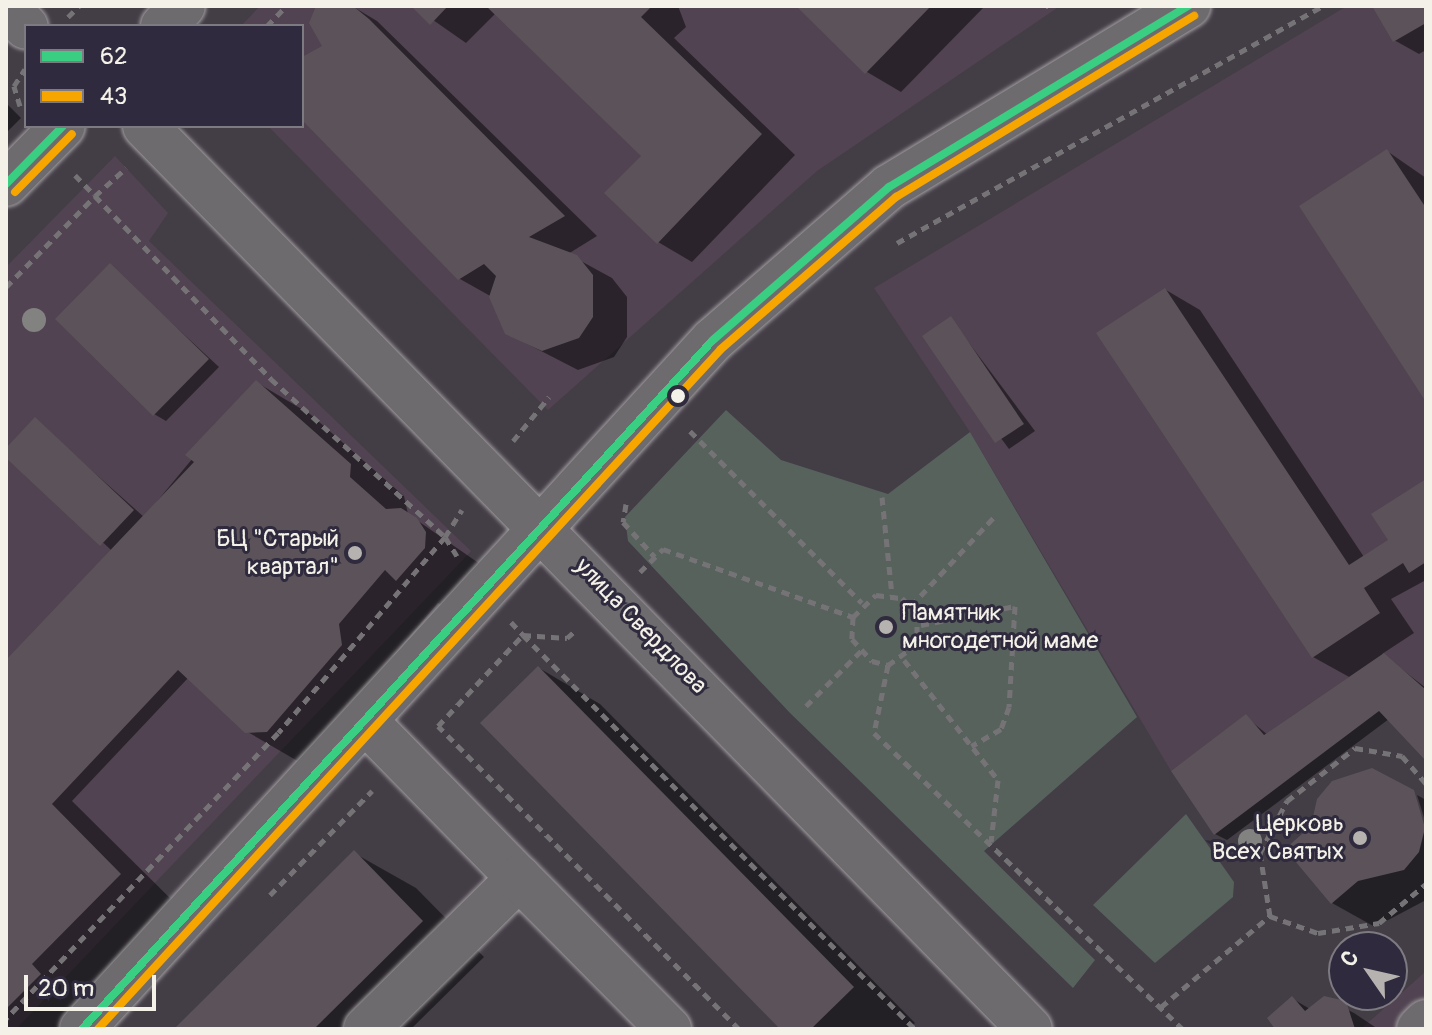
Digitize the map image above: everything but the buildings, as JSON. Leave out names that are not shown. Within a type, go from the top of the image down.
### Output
[{"type":"main road","points":[[165,24],[183,6]]},
{"type":"main road","points":[[82,1029],[713,340],[889,187],[1188,6]]},
{"type":"main road","points":[[6,7],[24,25]]},
{"type":"main road","points":[[6,184],[45,129]]},
{"type":"main road","name":"улица Свердлова","points":[[153,131],[543,524],[1030,1029]]},
{"type":"main road","points":[[366,722],[669,1029]]},
{"type":"main road","points":[[366,1029],[519,878]]},
{"type":"main road","points":[[1419,1029],[1426,1022]]},
{"type":"path","points":[[269,24],[286,6]]},
{"type":"path","points":[[882,251],[1322,6]]},
{"type":"path","points":[[14,86],[24,71]]},
{"type":"path","points":[[6,78],[24,100]]},
{"type":"path","points":[[6,1019],[278,733],[445,537],[271,379],[95,196],[45,129]]},
{"type":"path","points":[[6,287],[153,131]]},
{"type":"path","points":[[681,442],[701,421]]},
{"type":"path","points":[[690,431],[862,603]]},
{"type":"path","points":[[633,496],[623,522],[655,557],[663,549],[853,617]]},
{"type":"path","points":[[882,497],[892,595]]},
{"type":"path","points":[[911,606],[996,515]]},
{"type":"path","points":[[892,595],[911,606],[921,625],[904,660],[888,665],[861,651],[852,639],[853,617],[862,603],[892,595]]},
{"type":"path","points":[[921,625],[1015,606],[1009,707],[1001,729],[972,746]]},
{"type":"path","points":[[259,906],[438,726],[523,635],[915,1029]]},
{"type":"path","points":[[806,706],[861,651]]},
{"type":"path","points":[[904,660],[998,780],[991,843]]},
{"type":"path","points":[[888,665],[874,733],[1183,1029]]},
{"type":"path","points":[[438,726],[739,1029]]},
{"type":"path","points":[[1270,916],[1260,853],[1287,801],[1355,748],[1402,756],[1426,784]]},
{"type":"path","points":[[1270,916],[1318,933],[1379,923],[1426,884]]},
{"type":"path","points":[[1161,1007],[1270,916]]},
{"type":"shaded area","points":[[260,6],[1060,6],[817,171],[548,410],[270,128],[304,128],[304,24],[243,24]]},
{"type":"shaded area","points":[[1347,6],[1426,6],[1426,690],[1384,653],[1264,735],[1246,715],[1171,771],[970,432],[874,288]]},
{"type":"shaded area","points":[[115,156],[168,213],[149,241],[471,551],[16,1029],[6,1029],[6,267]]},
{"type":"shaded area","points":[[726,410],[781,460],[888,494],[970,432],[1137,717],[984,851],[1095,960],[1073,988],[790,713],[628,541],[625,517]]},
{"type":"shaded area","points":[[1186,814],[1234,882],[1233,897],[1155,963],[1093,905]]},
{"type":"shaded area","points":[[1426,971],[1426,1029],[1361,1029],[1381,1011],[1408,1011],[1408,987]]},
{"type":"transit line","name":"62","points":[[82,1029],[713,340],[889,187],[1188,6]]},
{"type":"transit line","name":"43","points":[[98,1029],[721,349],[896,197],[1194,16]]},
{"type":"transit line","name":"62","points":[[6,184],[61,128]]},
{"type":"transit line","name":"43","points":[[15,192],[72,134]]},
{"type":"place","name":"БЦ \"Старый квартал\"","points":[[355,553]]},
{"type":"place","name":"Памятник многодетной маме","points":[[886,627]]},
{"type":"place","name":"Церковь Всех Святых","points":[[1360,838]]}]
